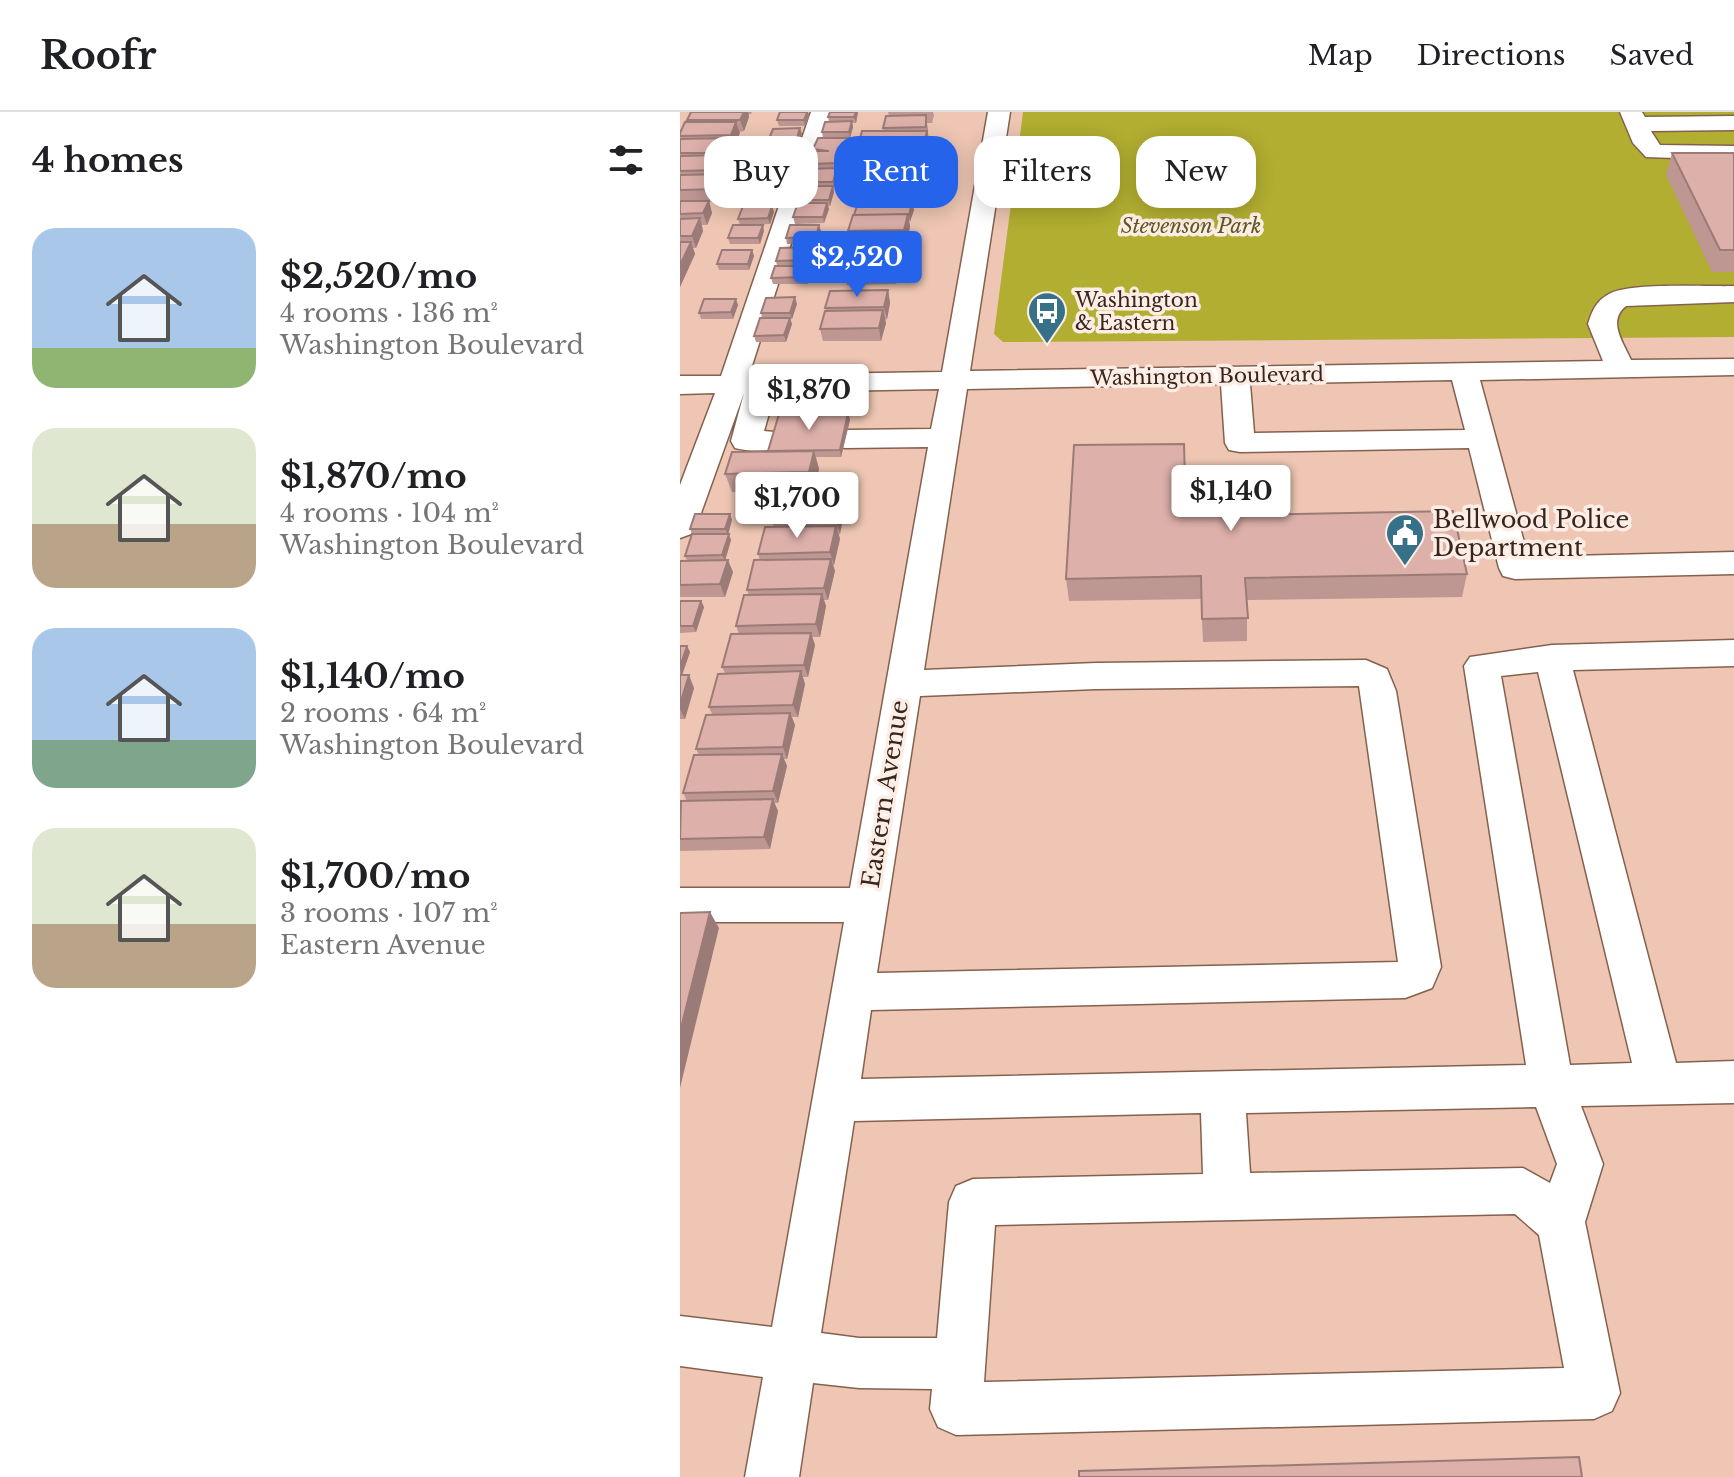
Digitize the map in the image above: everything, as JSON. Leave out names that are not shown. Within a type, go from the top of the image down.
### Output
[{"type":"street","points":[[680,527],[732,385],[822,112]]},
{"type":"street","name":"Eastern Avenue","points":[[772,1477],[999,112]]},
{"type":"street","points":[[1734,123],[1634,118],[1645,143],[1654,152],[1734,153]]},
{"type":"street","points":[[1620,369],[1602,324],[1606,309],[1619,299],[1734,294]]},
{"type":"street","name":"Washington Boulevard","points":[[680,385],[1734,367]]},
{"type":"street","points":[[1464,372],[1515,568],[1734,563]]},
{"type":"street","points":[[1235,376],[1240,443],[1482,439]]},
{"type":"street","points":[[865,382],[849,439],[944,438]]},
{"type":"street","points":[[763,384],[746,441],[774,440]]},
{"type":"street","points":[[1561,1222],[1523,1191],[973,1202],[956,1409],[1594,1393],[1561,1222],[1580,1164],[1551,1086],[1482,666],[1552,658],[1734,653]]},
{"type":"street","points":[[1552,658],[1659,1084]]},
{"type":"street","points":[[852,992],[1405,980],[1417,975],[1420,967],[1375,678],[1366,673],[1096,676],[903,684]]},
{"type":"street","points":[[680,905],[867,905]]},
{"type":"street","points":[[835,1100],[1734,1082]]},
{"type":"street","points":[[1222,1093],[1228,1197]]},
{"type":"street","points":[[680,1341],[859,1363],[960,1364]]},
{"type":"green space","name":"Stevenson Park","points":[[1023,112],[1734,112],[1734,337],[1003,342],[994,334],[1010,208],[1120,208],[1120,136],[1020,136]]},
{"type":"building","points":[[691,112],[744,112],[740,120],[687,120]]},
{"type":"building","points":[[780,112],[807,112],[804,120],[777,120]]},
{"type":"building","points":[[830,112],[856,112],[854,117],[828,117]]},
{"type":"building","points":[[926,115],[926,127],[883,128],[886,116]]},
{"type":"building","points":[[852,121],[849,132],[822,132],[825,122]]},
{"type":"building","points":[[685,122],[736,122],[731,135],[680,136]]},
{"type":"building","points":[[800,128],[798,136],[770,136],[773,129]]},
{"type":"building","points":[[862,131],[927,131],[926,136],[861,136]]},
{"type":"building","points":[[818,138],[834,138],[834,163],[818,164],[818,151],[829,151],[818,150]]},
{"type":"building","points":[[680,139],[704,139],[704,153],[680,153]]},
{"type":"building","points":[[1672,153],[1734,153],[1734,250],[1720,250]]},
{"type":"building","points":[[704,155],[704,170],[680,171],[680,156]]},
{"type":"building","points":[[834,168],[833,182],[818,182],[818,169]]},
{"type":"building","points":[[680,175],[704,175],[704,189],[680,190]]},
{"type":"building","points":[[818,186],[833,186],[829,200],[818,200]]},
{"type":"building","points":[[680,201],[704,201],[703,213],[680,214]]},
{"type":"building","points":[[818,203],[827,203],[823,217],[793,217],[796,208],[818,208]]},
{"type":"building","points":[[742,208],[771,208],[768,218],[738,219]]},
{"type":"building","points":[[856,208],[911,208],[909,215],[854,215]]},
{"type":"building","points":[[908,214],[904,230],[848,231],[853,215]]},
{"type":"building","points":[[700,218],[692,236],[680,236],[680,219]]},
{"type":"building","points":[[733,225],[763,225],[758,238],[728,238]]},
{"type":"building","points":[[790,225],[819,225],[816,237],[786,238]]},
{"type":"building","points":[[903,237],[899,253],[843,253],[847,238]]},
{"type":"building","points":[[680,242],[691,242],[680,265]]},
{"type":"building","points":[[811,247],[807,260],[776,261],[780,248]]},
{"type":"building","points":[[722,250],[752,250],[748,264],[717,264]]},
{"type":"building","points":[[898,262],[895,277],[846,278],[850,263]]},
{"type":"building","points":[[775,266],[810,266],[806,277],[771,278]]},
{"type":"building","points":[[888,290],[884,307],[825,308],[830,291]]},
{"type":"building","points":[[795,297],[790,313],[761,313],[766,298]]},
{"type":"building","points":[[704,299],[736,299],[731,312],[699,313]]},
{"type":"building","points":[[883,310],[879,328],[820,329],[825,311]]},
{"type":"building","points":[[760,318],[790,318],[784,335],[754,336]]},
{"type":"building","points":[[848,413],[840,450],[768,451],[779,414]]},
{"type":"building","points":[[1184,444],[1186,516],[1453,511],[1467,574],[1245,578],[1248,618],[1202,619],[1201,576],[1066,579],[1074,445]]},
{"type":"building","points":[[814,451],[809,472],[725,474],[732,452]]},
{"type":"building","points":[[841,501],[836,522],[772,523],[778,502]]},
{"type":"building","points":[[695,514],[730,514],[725,529],[690,529]]},
{"type":"building","points":[[836,526],[830,552],[758,554],[765,527]]},
{"type":"building","points":[[692,534],[729,534],[722,555],[685,556]]},
{"type":"building","points":[[831,559],[824,588],[747,590],[754,560]]},
{"type":"building","points":[[728,560],[720,584],[680,585],[680,561]]},
{"type":"building","points":[[822,594],[816,624],[736,626],[744,595]]},
{"type":"building","points":[[680,601],[701,601],[693,626],[680,626]]},
{"type":"building","points":[[811,633],[804,665],[722,667],[731,634]]},
{"type":"building","points":[[680,646],[687,646],[680,667]]},
{"type":"building","points":[[801,671],[793,705],[709,707],[718,674]]},
{"type":"building","points":[[680,675],[689,675],[680,704]]},
{"type":"building","points":[[790,713],[783,747],[696,749],[706,715]]},
{"type":"building","points":[[782,754],[773,791],[683,793],[694,755]]},
{"type":"building","points":[[773,799],[764,837],[680,839],[681,801]]},
{"type":"building","points":[[710,912],[680,1032],[680,913]]},
{"type":"building","points":[[1579,1457],[1582,1477],[1079,1477],[1079,1471]]},
{"type":"place","name":"Washington & Eastern","points":[[1047,345]]},
{"type":"place","name":"Bellwood Police Department","points":[[1405,567]]}]
